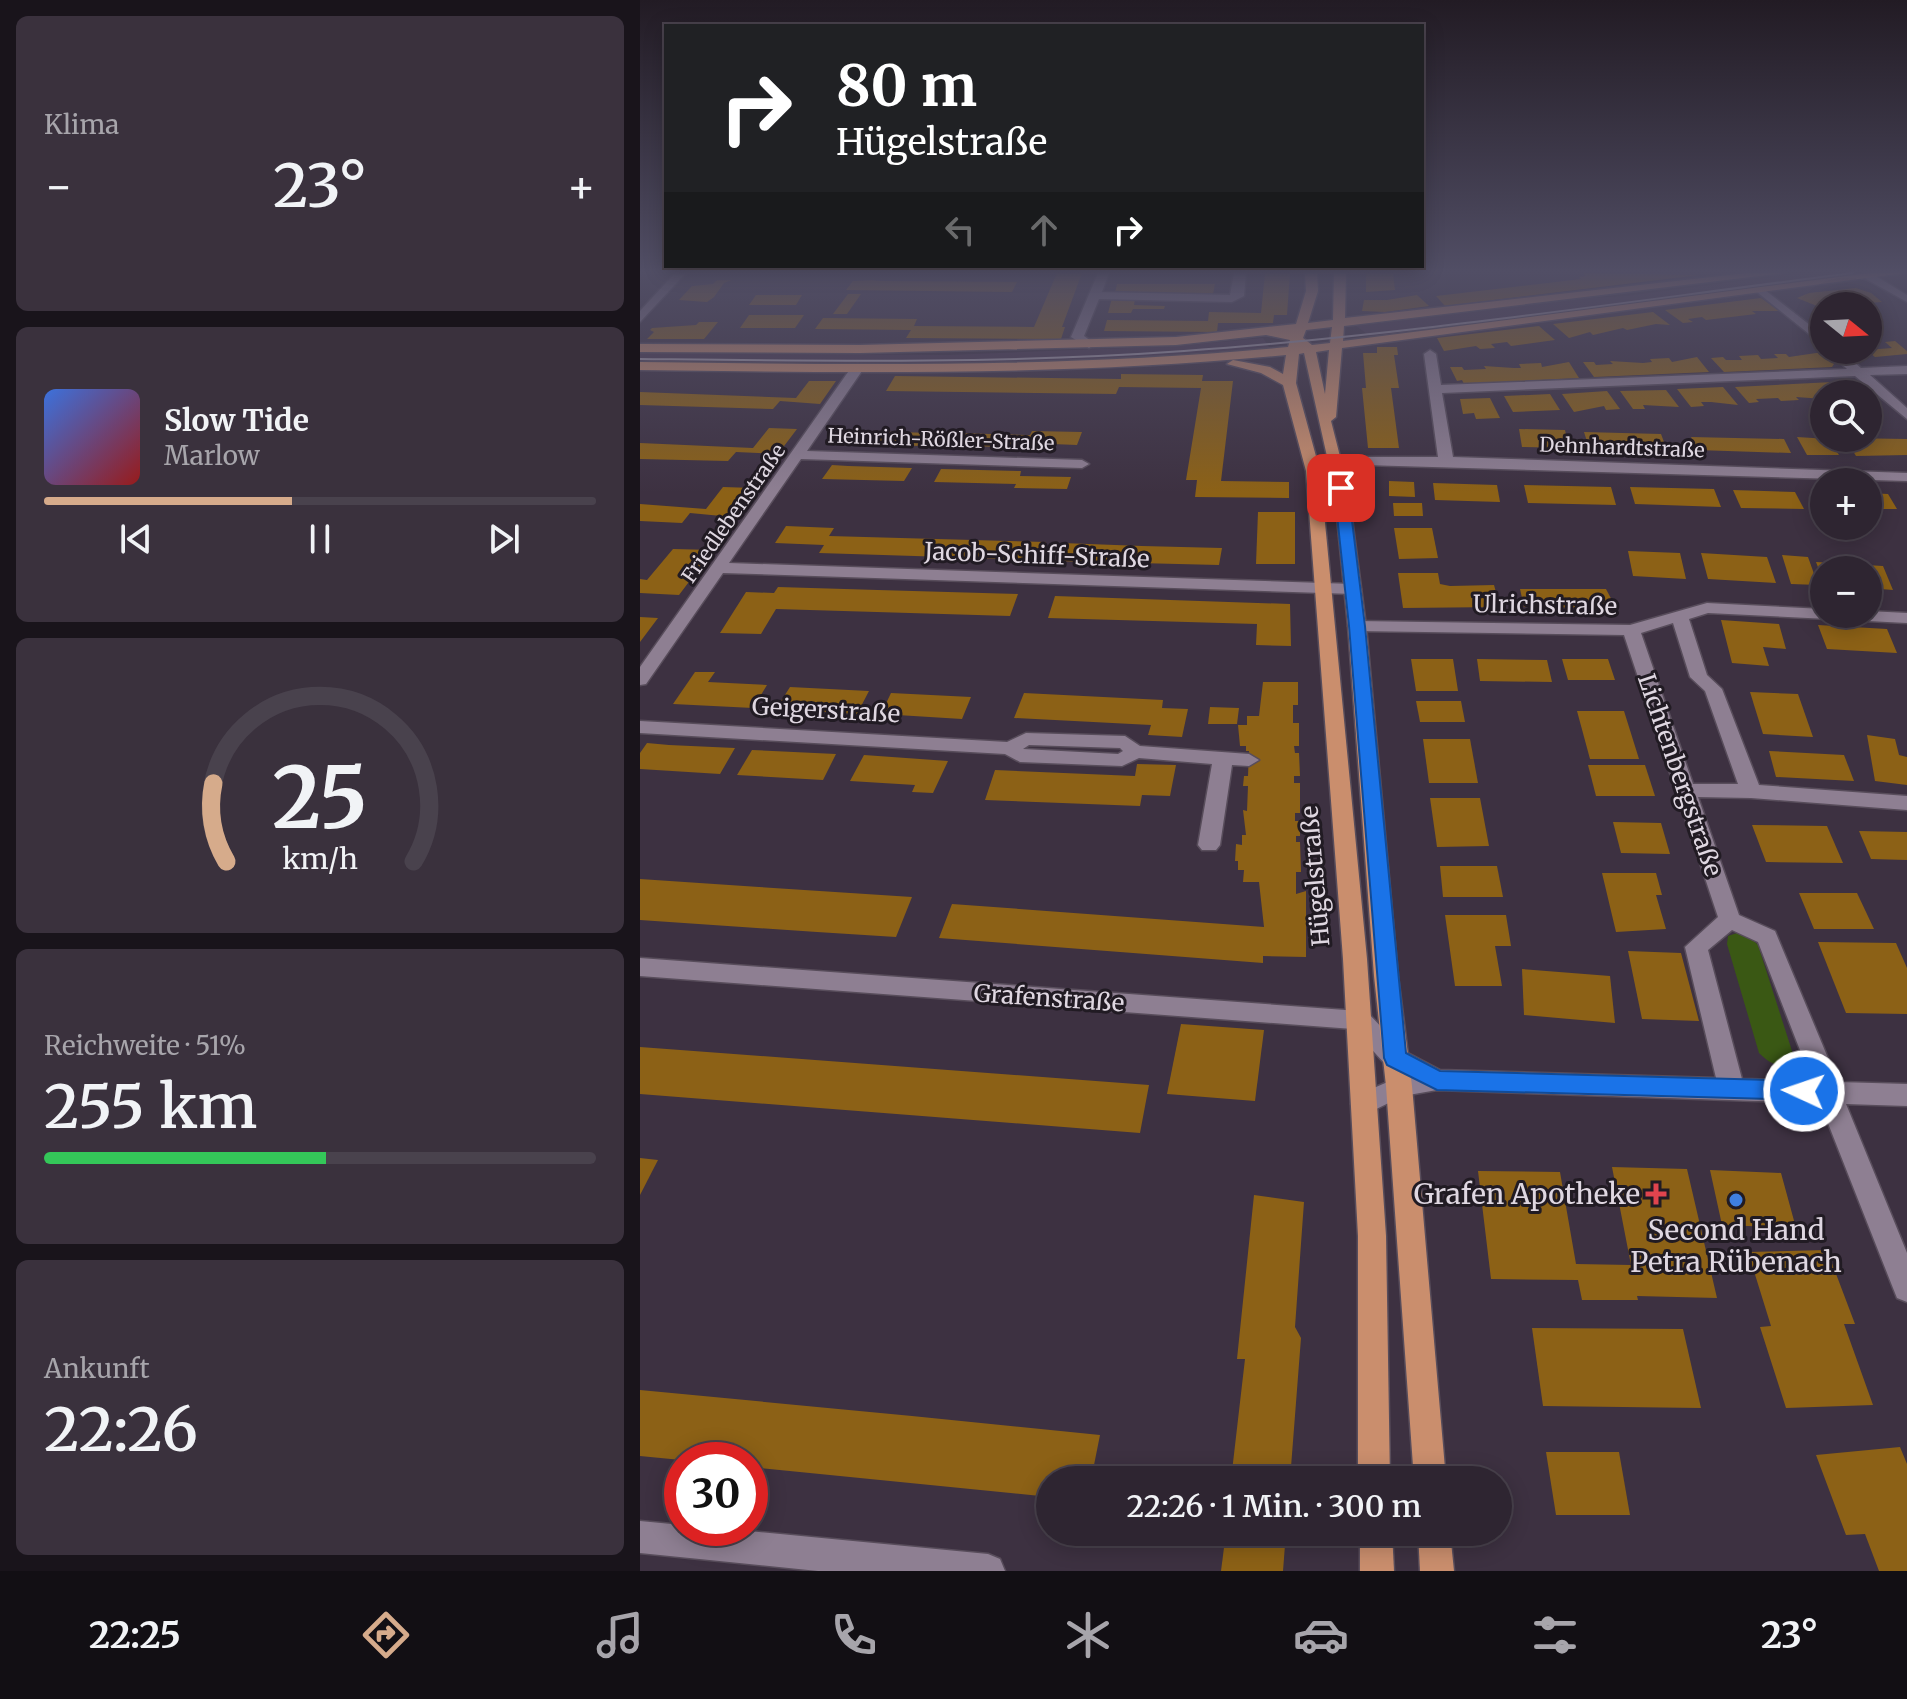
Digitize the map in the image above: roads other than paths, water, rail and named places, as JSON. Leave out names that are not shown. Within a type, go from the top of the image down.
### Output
[{"type":"main road","points":[[640,348],[983,346]]},
{"type":"main road","points":[[1173,362],[1257,346]]},
{"type":"main road","name":"Hügelstraße","points":[[1295,346],[1289,383],[1313,471],[1359,1020],[1372,1251],[1374,1466]]},
{"type":"main road","points":[[1306,346],[1309,349],[1335,461],[1353,589],[1429,1466]]},
{"type":"main road","points":[[1309,349],[1333,346]]},
{"type":"main road","points":[[1328,433],[1336,346]]},
{"type":"main road","points":[[640,366],[964,370],[1173,362],[1253,366],[1289,383]]},
{"type":"main road","points":[[1376,1546],[1377,1571]]},
{"type":"main road","points":[[1435,1546],[1437,1571]]},
{"type":"street","points":[[1430,354],[1446,461]]},
{"type":"street","points":[[1849,364],[1907,415]]},
{"type":"street","name":"Friedlebenstraße","points":[[640,680],[858,368]]},
{"type":"street","points":[[1435,389],[1907,370]]},
{"type":"street","name":"Heinrich-Rößler-Straße","points":[[799,455],[1082,464]]},
{"type":"street","name":"Dehnhardtstraße","points":[[1335,461],[1446,461],[1907,477]]},
{"type":"street","name":"Jacob-Schiff-Straße","points":[[719,568],[1353,589]]},
{"type":"street","name":"Ulrichstraße","points":[[1357,626],[1631,630],[1707,608],[1810,613]]},
{"type":"street","name":"Lichtenbergstraße","points":[[1679,615],[1699,677],[1713,689],[1751,791]]},
{"type":"street","name":"Ulrichstraße","points":[[1882,617],[1907,618]]},
{"type":"street","name":"Lichtenbergstraße","points":[[1631,630],[1730,920]]},
{"type":"street","name":"Geigerstraße","points":[[640,727],[1010,748],[1020,756],[1122,760],[1135,752],[1249,760]]},
{"type":"street","points":[[1209,845],[1223,757]]},
{"type":"street","points":[[1685,790],[1751,791],[1907,803]]},
{"type":"street","points":[[1731,1087],[1696,947],[1730,920],[1767,937],[1907,1288]]},
{"type":"street","name":"Grafenstraße","points":[[640,967],[1359,1020]]},
{"type":"street","points":[[1359,1020],[1397,1072],[1437,1080],[1907,1095]]},
{"type":"street","points":[[1364,1104],[1397,1072]]},
{"type":"street","points":[[640,1537],[988,1571]]},
{"type":"tram line","points":[[640,359],[980,360],[1240,346]]},
{"type":"place","name":"Grafen Apotheke","points":[[1656,1194]]},
{"type":"place","name":"Second Hand Petra Rübenach","points":[[1736,1200]]}]
